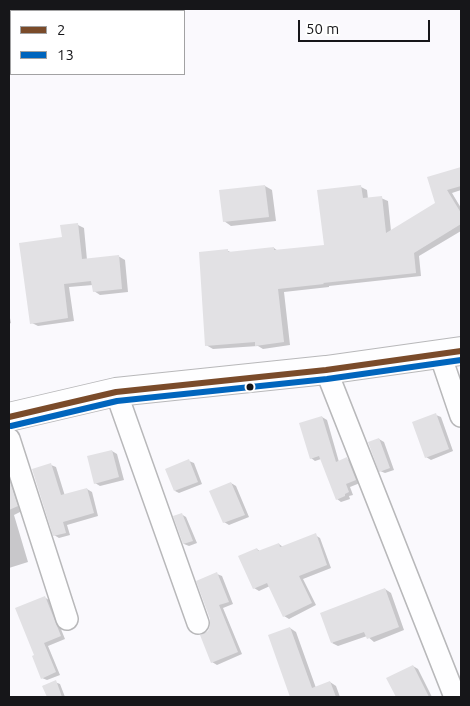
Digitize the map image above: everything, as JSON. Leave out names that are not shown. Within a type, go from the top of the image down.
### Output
[{"type":"main road","points":[[9,417],[116,392],[326,370],[451,352]]},
{"type":"street","points":[[451,352],[461,416]]},
{"type":"street","points":[[326,370],[455,697]]},
{"type":"street","points":[[116,392],[198,624]]},
{"type":"street","points":[[9,439],[67,619]]},
{"type":"building","points":[[461,167],[461,186],[447,190],[461,213],[461,224],[414,253],[416,273],[278,289],[284,342],[255,346],[255,342],[205,346],[199,252],[228,249],[228,252],[274,247],[274,250],[324,245],[317,190],[361,185],[363,198],[382,196],[386,233],[435,203],[427,177]]},
{"type":"building","points":[[265,185],[269,217],[223,222],[219,190]]},
{"type":"building","points":[[78,223],[82,259],[119,255],[122,289],[93,292],[91,281],[64,284],[68,318],[30,324],[19,243],[62,237],[60,225]]},
{"type":"building","points":[[436,413],[449,449],[425,458],[412,422]]},
{"type":"building","points":[[322,416],[336,462],[347,457],[356,480],[346,484],[349,492],[336,500],[319,456],[310,459],[299,423]]},
{"type":"building","points":[[379,438],[390,468],[379,472],[368,442]]},
{"type":"building","points":[[112,450],[119,477],[94,484],[87,456]]},
{"type":"building","points":[[189,459],[198,482],[174,491],[165,469]]},
{"type":"building","points":[[51,463],[61,495],[87,488],[94,513],[63,522],[66,533],[53,536],[32,469]]},
{"type":"building","points":[[9,479],[18,506],[9,510]]},
{"type":"building","points":[[231,482],[245,515],[223,523],[209,491]]},
{"type":"building","points":[[182,513],[193,541],[183,544],[173,516]]},
{"type":"building","points":[[316,533],[327,565],[299,576],[312,603],[283,617],[267,583],[253,589],[238,556],[257,548],[258,551],[279,543],[280,547]]},
{"type":"building","points":[[217,572],[229,602],[219,605],[238,652],[211,663],[200,635],[208,631],[210,619],[196,581]]},
{"type":"building","points":[[385,588],[399,627],[367,639],[364,632],[331,643],[320,613]]},
{"type":"building","points":[[45,596],[61,636],[44,643],[56,672],[41,679],[32,656],[34,655],[15,608]]},
{"type":"building","points":[[290,627],[312,688],[330,681],[336,697],[290,697],[268,635]]},
{"type":"building","points":[[413,665],[429,697],[396,697],[386,678]]},
{"type":"building","points":[[56,680],[62,697],[47,697],[42,686]]},
{"type":"transit line","name":"2","points":[[9,417],[116,392],[326,370],[461,351]]},
{"type":"transit line","name":"13","points":[[11,426],[117,401],[327,379],[461,360]]}]
